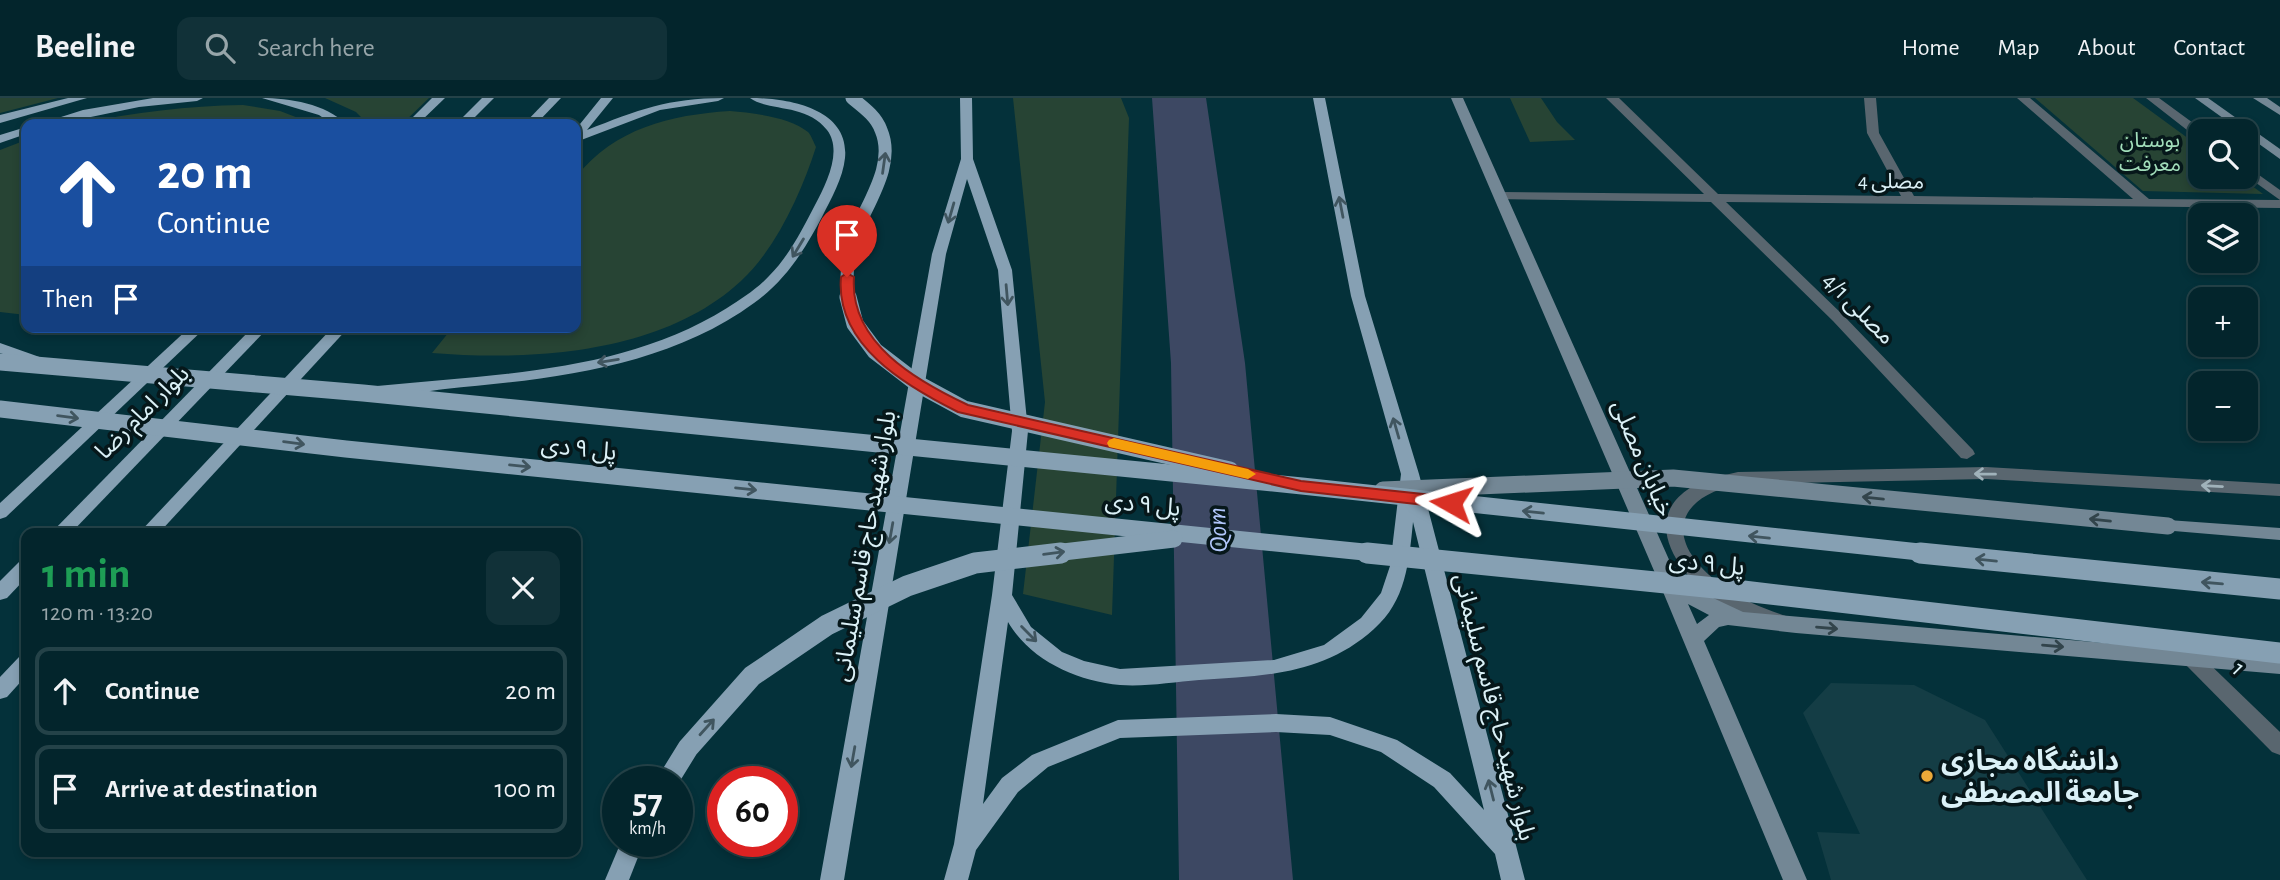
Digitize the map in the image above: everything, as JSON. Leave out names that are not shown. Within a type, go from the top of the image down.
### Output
[{"type":"main road","points":[[0,119],[81,98]]},
{"type":"main road","points":[[66,119],[109,108],[197,98]]},
{"type":"main road","points":[[268,98],[323,113],[332,119]]},
{"type":"main road","points":[[417,119],[439,98]]},
{"type":"main road","points":[[467,119],[488,98]]},
{"type":"main road","points":[[535,119],[555,98]]},
{"type":"main road","points":[[581,131],[607,98]]},
{"type":"main road","points":[[581,135],[658,107],[718,98]]},
{"type":"main road","points":[[363,393],[546,371],[620,359],[683,338],[728,315],[772,282],[795,255],[831,187],[841,150],[833,129],[811,111],[786,102],[756,98]]},
{"type":"main road","points":[[852,98],[864,106],[875,120],[886,147],[884,170],[854,237],[846,293],[856,326],[878,354],[923,389],[964,409],[1301,486]]},
{"type":"main road","name":"بلوار شهید حاج قاسم سلیمانی","points":[[832,880],[939,254],[967,159],[966,98]]},
{"type":"main road","name":"بلوار شهید حاج قاسم سلیمانی","points":[[1320,98],[1358,296],[1410,474],[1513,880]]},
{"type":"main road","points":[[2201,98],[2280,155]]},
{"type":"main road","points":[[2259,98],[2280,112]]},
{"type":"main road","name":"خیابان مصلی","points":[[1458,99],[1671,587],[1795,880]]},
{"type":"main road","points":[[0,139],[21,132]]},
{"type":"main road","points":[[956,880],[965,846],[1002,595],[1020,431],[1005,270],[967,159]]},
{"type":"main road","points":[[0,513],[193,333]]},
{"type":"main road","name":"بلوار امام رضا","points":[[65,528],[256,333]]},
{"type":"main road","points":[[153,528],[339,333]]},
{"type":"main road","points":[[0,348],[50,365]]},
{"type":"main road","name":"پل ۹ دی","points":[[0,362],[363,393],[1301,486],[1716,532],[2280,589]]},
{"type":"main road","name":"پل ۹ دی","points":[[0,409],[346,449],[1735,590],[2280,653]]},
{"type":"main road","points":[[1002,595],[1024,632],[1055,657],[1080,668],[1120,677],[1274,668],[1331,650],[1368,624],[1390,596],[1399,566],[1410,474]]},
{"type":"main road","points":[[1346,491],[1673,478],[2168,526],[2280,534]]},
{"type":"main road","points":[[677,766],[688,748],[752,676],[827,625],[907,586],[975,563],[1207,535]]},
{"type":"main road","points":[[0,593],[21,572]]},
{"type":"main road","points":[[1671,587],[1714,609],[1748,619],[1796,626],[2280,666]]},
{"type":"main road","points":[[1693,639],[1713,621],[1748,619]]},
{"type":"main road","points":[[0,691],[21,668]]},
{"type":"main road","points":[[965,846],[1010,785],[1040,761],[1118,729],[1276,723],[1330,726],[1389,746],[1442,780],[1507,852]]},
{"type":"main road","points":[[617,880],[626,857]]},
{"type":"street","name":"مصلی 4/1","points":[[1612,98],[1838,318],[1967,454]]},
{"type":"street","points":[[1870,98],[1873,133],[1910,200]]},
{"type":"street","points":[[2023,98],[2146,202]]},
{"type":"street","points":[[2152,98],[2188,125]]},
{"type":"street","points":[[2258,179],[2280,196]]},
{"type":"street","name":"مصلی 4","points":[[1501,196],[2280,204]]},
{"type":"street","points":[[1796,626],[1765,617],[1736,604],[1712,588],[1693,569],[1680,551],[1674,532],[1675,515],[1684,500],[1697,489],[1716,481],[1738,478],[1986,473],[2280,490]]},
{"type":"street","name":"1","points":[[2190,657],[2280,746]]},
{"type":"shaded area","name":"دانشگاه مجازی جامعة المصطفی","points":[[1831,683],[1914,685],[1985,720],[2087,880],[1831,880],[1817,832],[1860,834],[1803,713]]},
{"type":"green space","points":[[0,98],[58,98],[0,113]]},
{"type":"green space","points":[[325,98],[429,98],[407,119],[363,119],[356,112]]},
{"type":"green space","points":[[1013,98],[1121,98],[1129,118],[1112,615],[1023,594],[1045,402]]},
{"type":"green space","points":[[1510,98],[1541,98],[1557,122],[1575,140],[1530,142]]},
{"type":"green space","name":"بوستان معرفت","points":[[2035,98],[2133,98],[2188,138],[2188,189],[2256,189],[2263,194],[2143,191]]},
{"type":"green space","points":[[243,105],[280,111],[301,119],[106,119],[202,107]]},
{"type":"green space","points":[[708,113],[749,113],[791,123],[808,132],[816,147],[803,182],[776,236],[766,253],[741,281],[709,305],[674,324],[635,338],[553,353],[432,353],[448,333],[581,333],[581,171],[608,147],[645,127]]},
{"type":"green space","points":[[21,142],[21,314],[0,312],[0,150]]},
{"type":"waterway","name":"Qom","points":[[1179,98],[1208,363],[1236,880]]},
{"type":"slow traffic","points":[[1114,443],[1248,474]]},
{"type":"place","name":"دانشگاه مجازی جامعة المصطفی","points":[[1927,776]]},
{"type":"route","points":[[847,277],[846,293],[856,326],[878,354],[923,389],[964,409],[1301,486],[1451,503]]}]
